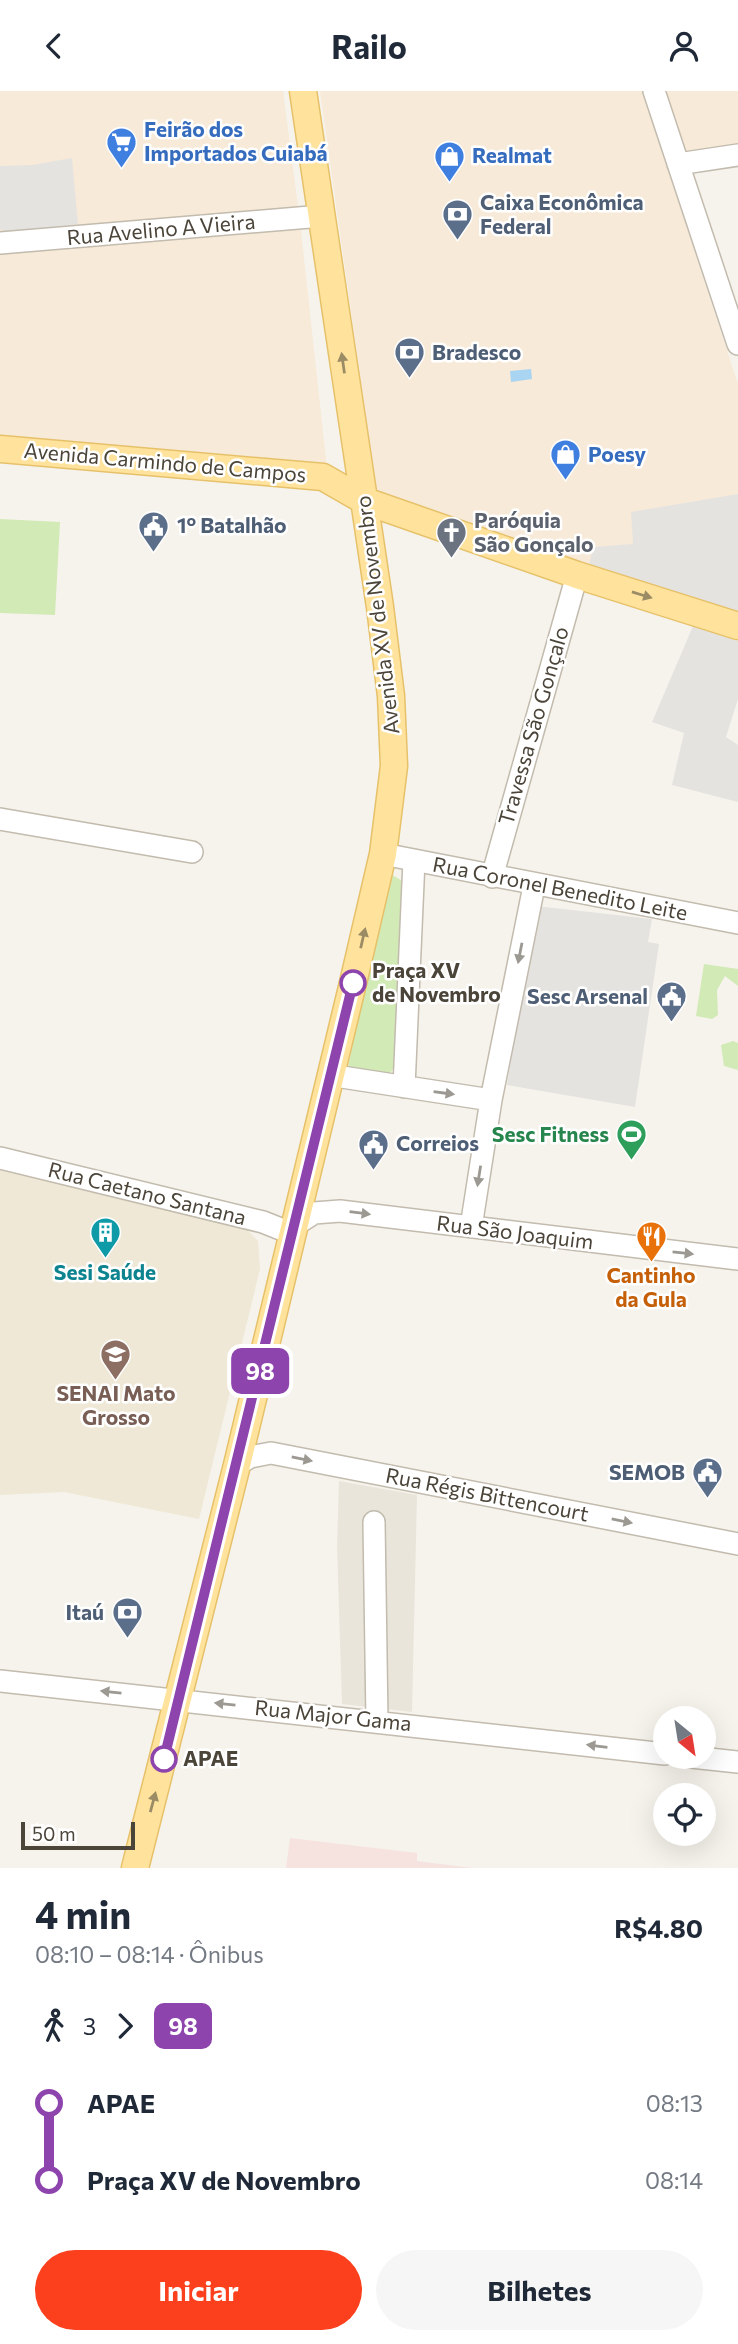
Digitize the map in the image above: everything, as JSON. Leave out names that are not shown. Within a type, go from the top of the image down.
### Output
[{"type":"main road","name":"Avenida XV de Novembro","points":[[135,1868],[237,1465],[383,854],[394,766],[391,696],[365,501],[352,431],[303,91]]},
{"type":"main road","points":[[323,477],[345,455],[350,446],[352,431]]},
{"type":"main road","name":"Avenida Carmindo de Campos","points":[[0,449],[323,477],[365,501],[577,575],[738,626]]},
{"type":"street","points":[[654,91],[738,344]]},
{"type":"street","points":[[678,164],[738,155]]},
{"type":"street","name":"Rua Avelino A Vieira","points":[[0,243],[322,216]]},
{"type":"street","name":"Travessa São Gonçalo","points":[[492,877],[577,575]]},
{"type":"street","points":[[0,819],[192,852]]},
{"type":"street","name":"Rua Coronel Benedito Leite","points":[[383,854],[534,886],[738,923]]},
{"type":"street","points":[[404,1087],[414,860]]},
{"type":"street","points":[[471,1227],[491,1100],[534,886]]},
{"type":"street","points":[[329,1075],[491,1100]]},
{"type":"street","name":"Rua Caetano Santana","points":[[0,1158],[294,1229]]},
{"type":"street","name":"Rua São Joaquim","points":[[294,1229],[314,1213],[340,1211],[738,1259]]},
{"type":"street","name":"Rua Régis Bittencourt","points":[[237,1465],[250,1457],[271,1453],[738,1544]]},
{"type":"street","points":[[374,1521],[377,1721]]},
{"type":"street","name":"Rua Major Gama","points":[[0,1681],[653,1753]]},
{"type":"street","points":[[716,1760],[738,1762]]},
{"type":"shaded area","points":[[0,91],[283,91],[299,214],[0,239]]},
{"type":"shaded area","points":[[320,91],[642,91],[738,384],[738,616],[377,495]]},
{"type":"shaded area","points":[[663,91],[738,91],[738,150],[686,158]]},
{"type":"shaded area","points":[[72,158],[78,224],[7,234],[0,229],[0,166],[32,165]]},
{"type":"shaded area","points":[[300,222],[327,468],[0,444],[0,248]]},
{"type":"shaded area","points":[[738,494],[738,614],[589,566],[593,547],[633,544],[631,512]]},
{"type":"shaded area","points":[[693,626],[738,641],[738,699],[726,737],[738,745],[738,802],[672,785],[684,733],[652,722]]},
{"type":"shaded area","points":[[536,906],[652,919],[648,942],[659,944],[635,1107],[507,1085]]},
{"type":"shaded area","name":"SENAI Mato Grosso","points":[[0,1165],[241,1223],[258,1241],[260,1269],[199,1519],[64,1492],[0,1495]]},
{"type":"shaded area","points":[[339,1481],[417,1495],[412,1712],[342,1704],[337,1546]]},
{"type":"shaded area","points":[[290,1838],[417,1853],[417,1861],[473,1868],[286,1868]]},
{"type":"green space","points":[[0,519],[60,522],[55,615],[0,613]]},
{"type":"green space","points":[[389,873],[404,882],[405,895],[394,1067],[390,1074],[348,1067]]},
{"type":"green space","points":[[704,964],[738,969],[738,986],[725,976],[717,990],[718,1015],[712,1019],[696,1016]]},
{"type":"green space","points":[[733,1041],[738,1043],[738,1070],[724,1066],[721,1045]]},
{"type":"water","points":[[531,369],[532,379],[511,382],[510,371]]},
{"type":"bus line","name":"98","points":[[164,1759],[353,983]]},
{"type":"place","name":"Feirão dos Importados Cuiabá","points":[[121,169]]},
{"type":"place","name":"Realmat","points":[[449,183]]},
{"type":"place","name":"Caixa Econômica Federal","points":[[457,242]]},
{"type":"place","name":"Bradesco","points":[[409,380]]},
{"type":"place","name":"Poesy","points":[[565,482]]},
{"type":"place","name":"1º Batalhão","points":[[154,553]]},
{"type":"place","name":"Paróquia São Gonçalo","points":[[451,560]]},
{"type":"place","name":"Praça XV de Novembro","points":[[353,983]]},
{"type":"place","name":"Sesc Arsenal","points":[[671,1024]]},
{"type":"place","name":"Sesc Fitness","points":[[632,1162]]},
{"type":"place","name":"Correios","points":[[373,1171]]},
{"type":"place","name":"Sesi Saúde","points":[[105,1260]]},
{"type":"place","name":"Cantinho da Gula","points":[[651,1263]]},
{"type":"place","name":"SENAI Mato Grosso","points":[[116,1381]]},
{"type":"place","name":"SEMOB","points":[[708,1500]]},
{"type":"place","name":"Itaú","points":[[127,1640]]},
{"type":"place","name":"APAE","points":[[164,1759]]}]
